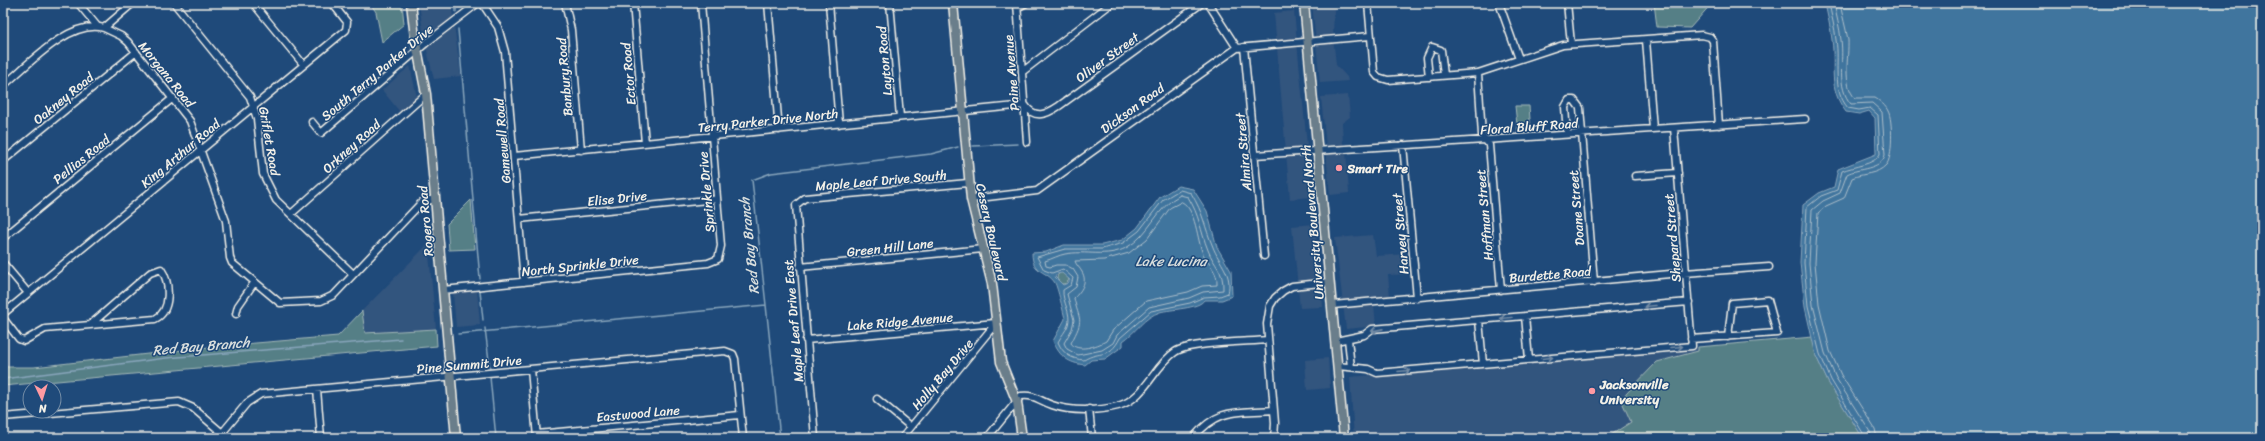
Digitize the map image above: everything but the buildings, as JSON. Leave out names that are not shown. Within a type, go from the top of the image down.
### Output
[{"type":"main road","name":"Rogero Road","points":[[411,3],[426,94],[456,438]]},
{"type":"main road","name":"Cesery Boulevard","points":[[953,3],[968,183],[992,284],[1001,362],[1017,402],[1022,438]]},
{"type":"main road","name":"University Boulevard North","points":[[1304,3],[1344,438]]},
{"type":"street","name":"Morgana Road","points":[[78,3],[100,27],[121,36],[136,52],[190,121],[226,221],[230,258],[235,267],[254,284],[280,303],[321,301],[334,296],[422,202],[435,199]]},
{"type":"street","points":[[3,86],[67,33],[77,29],[100,27],[133,3]]},
{"type":"street","name":"Griflet Road","points":[[174,3],[242,86],[254,105],[262,166],[266,183],[276,200],[353,274]]},
{"type":"street","points":[[253,3],[303,64]]},
{"type":"street","name":"King Arthur Road","points":[[3,314],[347,27],[346,20],[332,3]]},
{"type":"street","name":"South Terry Parker Drive","points":[[312,122],[321,133],[478,3]]},
{"type":"street","name":"Gamewell Road","points":[[482,3],[498,27],[505,52],[524,282]]},
{"type":"street","name":"Banbury Road","points":[[565,3],[571,30],[581,150]]},
{"type":"street","name":"Ector Road","points":[[633,3],[645,143]]},
{"type":"street","name":"Sprinkle Drive","points":[[701,3],[721,246],[718,259]]},
{"type":"street","points":[[768,3],[779,130]]},
{"type":"street","points":[[829,3],[839,124]]},
{"type":"street","name":"Layton Road","points":[[890,3],[900,117]]},
{"type":"street","points":[[1017,6],[1026,3]]},
{"type":"street","points":[[1022,72],[1112,3]]},
{"type":"street","name":"Oliver Street","points":[[1025,105],[1034,114],[1048,114],[1202,3]]},
{"type":"street","points":[[1208,3],[1236,48]]},
{"type":"street","points":[[1368,3],[1374,72],[1378,77],[1388,80],[1478,73],[1563,44],[1646,40],[1702,35],[1710,37],[1713,41],[1719,125]]},
{"type":"street","points":[[1499,3],[1519,59]]},
{"type":"street","points":[[1567,3],[1570,44]]},
{"type":"street","name":"Paine Avenue","points":[[1017,6],[1027,142]]},
{"type":"street","name":"Dickson Road","points":[[971,199],[1037,191],[1236,48],[1370,36]]},
{"type":"street","points":[[1646,40],[1653,129]]},
{"type":"street","name":"Almira Street","points":[[1244,47],[1264,256]]},
{"type":"street","points":[[1429,76],[1427,58],[1428,52],[1432,47],[1441,50],[1444,76]]},
{"type":"street","name":"Oakney Road","points":[[3,162],[136,52]]},
{"type":"street","name":"Hoffman Street","points":[[1478,73],[1482,135],[1489,145],[1501,290]]},
{"type":"street","name":"Orkney Road","points":[[291,214],[426,94]]},
{"type":"street","name":"Pellias Road","points":[[3,238],[173,98]]},
{"type":"street","name":"Doane Street","points":[[1566,134],[1565,107],[1571,100],[1577,101],[1580,108],[1594,282]]},
{"type":"street","name":"Terry Parker Drive North","points":[[514,156],[1025,105]]},
{"type":"street","name":"Floral Bluff Road","points":[[1255,155],[1806,119]]},
{"type":"street","name":"Shepard Street","points":[[1529,360],[1692,346],[1674,128]]},
{"type":"street","name":"Harvey Street","points":[[1403,145],[1417,298]]},
{"type":"street","points":[[1635,176],[1678,174]]},
{"type":"street","name":"Maple Leaf Drive South","points":[[797,202],[805,198],[968,183]]},
{"type":"street","name":"Elise Drive","points":[[519,220],[717,199]]},
{"type":"street","name":"Maple Leaf Drive East","points":[[797,202],[795,210],[815,438]]},
{"type":"street","name":"Green Hill Lane","points":[[800,267],[984,249]]},
{"type":"street","name":"North Sprinkle Drive","points":[[443,290],[708,263],[718,259]]},
{"type":"street","points":[[3,263],[28,293]]},
{"type":"street","name":"Burdette Road","points":[[1332,305],[1769,267]]},
{"type":"street","points":[[3,318],[19,339],[24,341],[45,329],[90,325],[155,319],[161,316],[167,308],[165,277],[161,269],[150,273],[90,325]]},
{"type":"street","points":[[1274,438],[1274,410],[1268,340],[1268,315],[1274,298],[1292,286],[1330,282]]},
{"type":"street","points":[[236,314],[238,306],[254,284]]},
{"type":"street","points":[[1692,339],[1728,337],[1777,333],[1768,300],[1732,303],[1728,337]]},
{"type":"street","points":[[1336,341],[1364,335],[1372,329],[1688,302]]},
{"type":"street","points":[[1338,366],[1368,369],[1377,373],[1529,360],[1525,316]]},
{"type":"street","points":[[1478,320],[1483,364]]},
{"type":"street","name":"Lake Ridge Avenue","points":[[806,340],[996,322]]},
{"type":"street","name":"Holly Bay Drive","points":[[902,438],[996,322]]},
{"type":"street","points":[[1348,338],[1351,368]]},
{"type":"street","points":[[987,438],[1021,396],[1028,395],[1061,408],[1089,409],[1119,406],[1130,401],[1139,394],[1169,357],[1184,348],[1268,340]]},
{"type":"street","name":"Pine Summit Drive","points":[[220,435],[247,403],[256,396],[450,376],[724,351],[733,354],[740,415]]},
{"type":"street","points":[[530,369],[537,436]]},
{"type":"street","points":[[317,389],[321,438]]},
{"type":"street","points":[[877,399],[911,427]]},
{"type":"street","points":[[3,417],[179,402],[193,408],[220,435],[228,438]]},
{"type":"street","points":[[1089,409],[1092,438]]},
{"type":"street","points":[[1193,438],[1211,419],[1221,415],[1274,410]]},
{"type":"street","points":[[740,415],[743,438]]},
{"type":"street","name":"Eastwood Lane","points":[[537,436],[740,415]]},
{"type":"shaded area","points":[[419,3],[451,3],[461,76],[434,79],[424,38]]},
{"type":"shaded area","points":[[1312,3],[1341,3],[1334,9],[1333,36],[1336,65],[1347,77],[1348,81],[1320,83]]},
{"type":"shaded area","points":[[1294,11],[1312,197],[1290,199],[1274,13]]},
{"type":"shaded area","points":[[410,66],[417,97],[400,112],[382,90]]},
{"type":"shaded area","points":[[1348,95],[1350,117],[1342,123],[1343,145],[1326,146],[1321,97]]},
{"type":"shaded area","points":[[1346,152],[1349,193],[1330,195],[1326,153]]},
{"type":"shaded area","points":[[1315,224],[1323,307],[1300,308],[1292,226]]},
{"type":"shaded area","points":[[1373,235],[1376,256],[1408,254],[1410,274],[1388,275],[1390,297],[1374,305],[1376,326],[1346,329],[1335,238]]},
{"type":"shaded area","points":[[428,244],[436,329],[365,333],[362,311]]},
{"type":"shaded area","points":[[477,290],[480,325],[456,327],[453,292]]},
{"type":"shaded area","name":"Jacksonville University","points":[[1813,337],[1816,356],[1828,382],[1863,438],[1354,438],[1350,377]]},
{"type":"shaded area","points":[[1328,358],[1330,388],[1307,390],[1305,360]]},
{"type":"green space","points":[[370,3],[402,3],[404,24],[382,42],[376,12]]},
{"type":"green space","points":[[1654,3],[1712,3],[1690,28],[1657,27]]},
{"type":"green space","points":[[1515,106],[1529,106],[1531,133],[1518,134]]},
{"type":"green space","points":[[471,200],[475,249],[449,250],[447,224]]},
{"type":"green space","points":[[1063,272],[1067,274],[1069,278],[1067,282],[1063,284],[1059,282],[1057,278],[1059,274]]},
{"type":"green space","points":[[362,311],[365,333],[436,329],[437,346],[62,381],[62,379],[22,379],[22,384],[3,386],[3,362],[7,367],[34,367],[209,347],[338,336]]},
{"type":"green space","points":[[1813,337],[1816,356],[1828,382],[1863,438],[1600,438],[1611,435],[1631,422],[1623,404],[1626,394],[1657,362],[1698,351],[1698,347]]},
{"type":"water","points":[[1825,3],[2262,3],[2262,438],[1863,438],[1828,382],[1816,356],[1805,307],[1800,263],[1803,205],[1819,193],[1834,187],[1838,169],[1876,154],[1875,118],[1869,111],[1859,114],[1846,112],[1836,94],[1833,77],[1833,50]]},
{"type":"water","name":"Lake Lucina","points":[[1178,186],[1193,189],[1207,211],[1217,247],[1231,271],[1232,296],[1222,300],[1204,300],[1201,303],[1191,307],[1154,314],[1144,321],[1123,341],[1123,346],[1105,359],[1091,360],[1085,365],[1069,361],[1062,355],[1053,341],[1065,319],[1056,285],[1052,279],[1034,265],[1032,253],[1046,252],[1064,245],[1102,245],[1122,240],[1137,228],[1160,197]],"holes":[[[1062,273],[1070,280],[1068,283],[1063,285],[1055,277],[1057,274]]]},
{"type":"waterway","points":[[456,3],[456,12]]},
{"type":"waterway","points":[[458,29],[480,279]]},
{"type":"waterway","points":[[973,146],[1018,144]]},
{"type":"waterway","name":"Red Bay Branch","points":[[458,334],[766,305],[752,180],[771,173],[931,154],[958,147]]},
{"type":"waterway","points":[[480,291],[483,320]]},
{"type":"waterway","points":[[766,305],[780,438]]},
{"type":"waterway","points":[[485,328],[490,369]]},
{"type":"waterway","name":"Red Bay Branch","points":[[3,379],[166,358],[401,339]]},
{"type":"waterway","points":[[490,377],[496,438]]},
{"type":"place","name":"Smart Tire","points":[[1339,168]]},
{"type":"place","name":"Jacksonville University","points":[[1592,391]]}]
